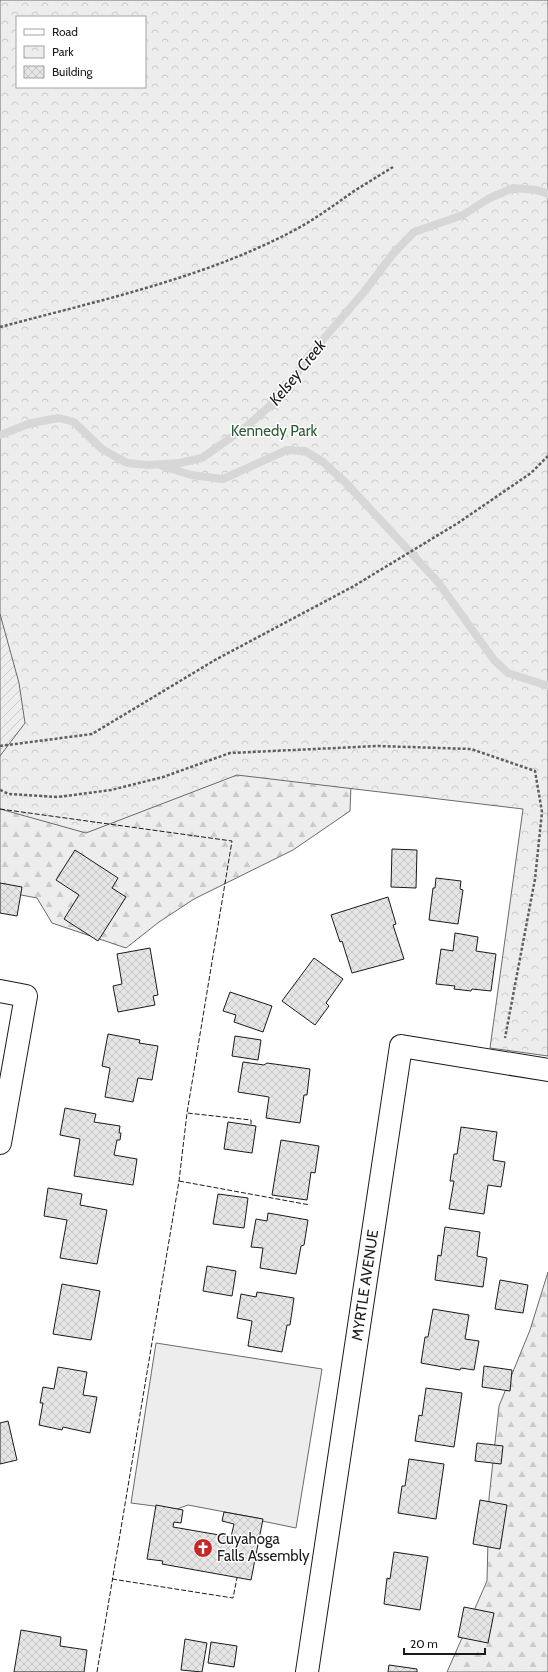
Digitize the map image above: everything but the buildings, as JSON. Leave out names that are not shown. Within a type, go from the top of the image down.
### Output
[{"type":"street","points":[[0,991],[26,996],[0,1144]]},
{"type":"street","name":"MYRTLE AVENUE","points":[[307,1672],[401,1046],[548,1070]]},
{"type":"path","points":[[0,327],[154,286],[227,261],[289,233],[320,217],[353,192],[393,167]]},
{"type":"path","points":[[0,746],[92,734],[215,660],[354,586],[458,523],[531,473],[548,456]]},
{"type":"path","points":[[0,790],[9,794],[58,797],[111,790],[162,777],[230,754],[378,746],[471,749],[535,771],[542,812],[535,879],[501,1062]]},
{"type":"shaded area","points":[[156,1343],[322,1369],[296,1528],[262,1521],[262,1519],[188,1505],[177,1509],[131,1503]]},
{"type":"green space","name":"Kennedy Park","points":[[0,0],[548,0],[548,1056],[490,1048],[523,809],[237,775],[86,833],[0,809]]},
{"type":"green space","points":[[0,404],[353,732],[350,811],[293,850],[194,899],[159,922],[126,948],[52,923],[37,898],[0,891]]},
{"type":"green space","points":[[0,614],[19,683],[25,723],[0,756]]},
{"type":"green space","points":[[548,1272],[548,1672],[447,1672],[487,1581],[489,1498],[499,1406],[530,1330]]},
{"type":"waterway","name":"Kelsey Creek","points":[[0,435],[31,423],[59,418],[74,422],[102,449],[127,463],[148,465],[180,463],[202,458],[246,427],[281,396],[308,357],[364,292],[392,255],[414,232],[463,215],[488,199],[513,188],[537,190],[548,194]]},
{"type":"waterway","points":[[162,466],[191,475],[223,479],[287,450],[305,451],[323,462],[346,483],[438,582],[494,660],[508,673],[548,686]]},
{"type":"fence","points":[[0,809],[232,841],[187,1113]]},
{"type":"fence","points":[[97,1672],[179,1181],[187,1113],[251,1120],[251,1126]]},
{"type":"fence","points":[[179,1181],[310,1205]]},
{"type":"fence","points":[[112,1579],[233,1598],[237,1578]]},
{"type":"place","name":"Cuyahoga Falls Assembly","points":[[203,1548]]}]
